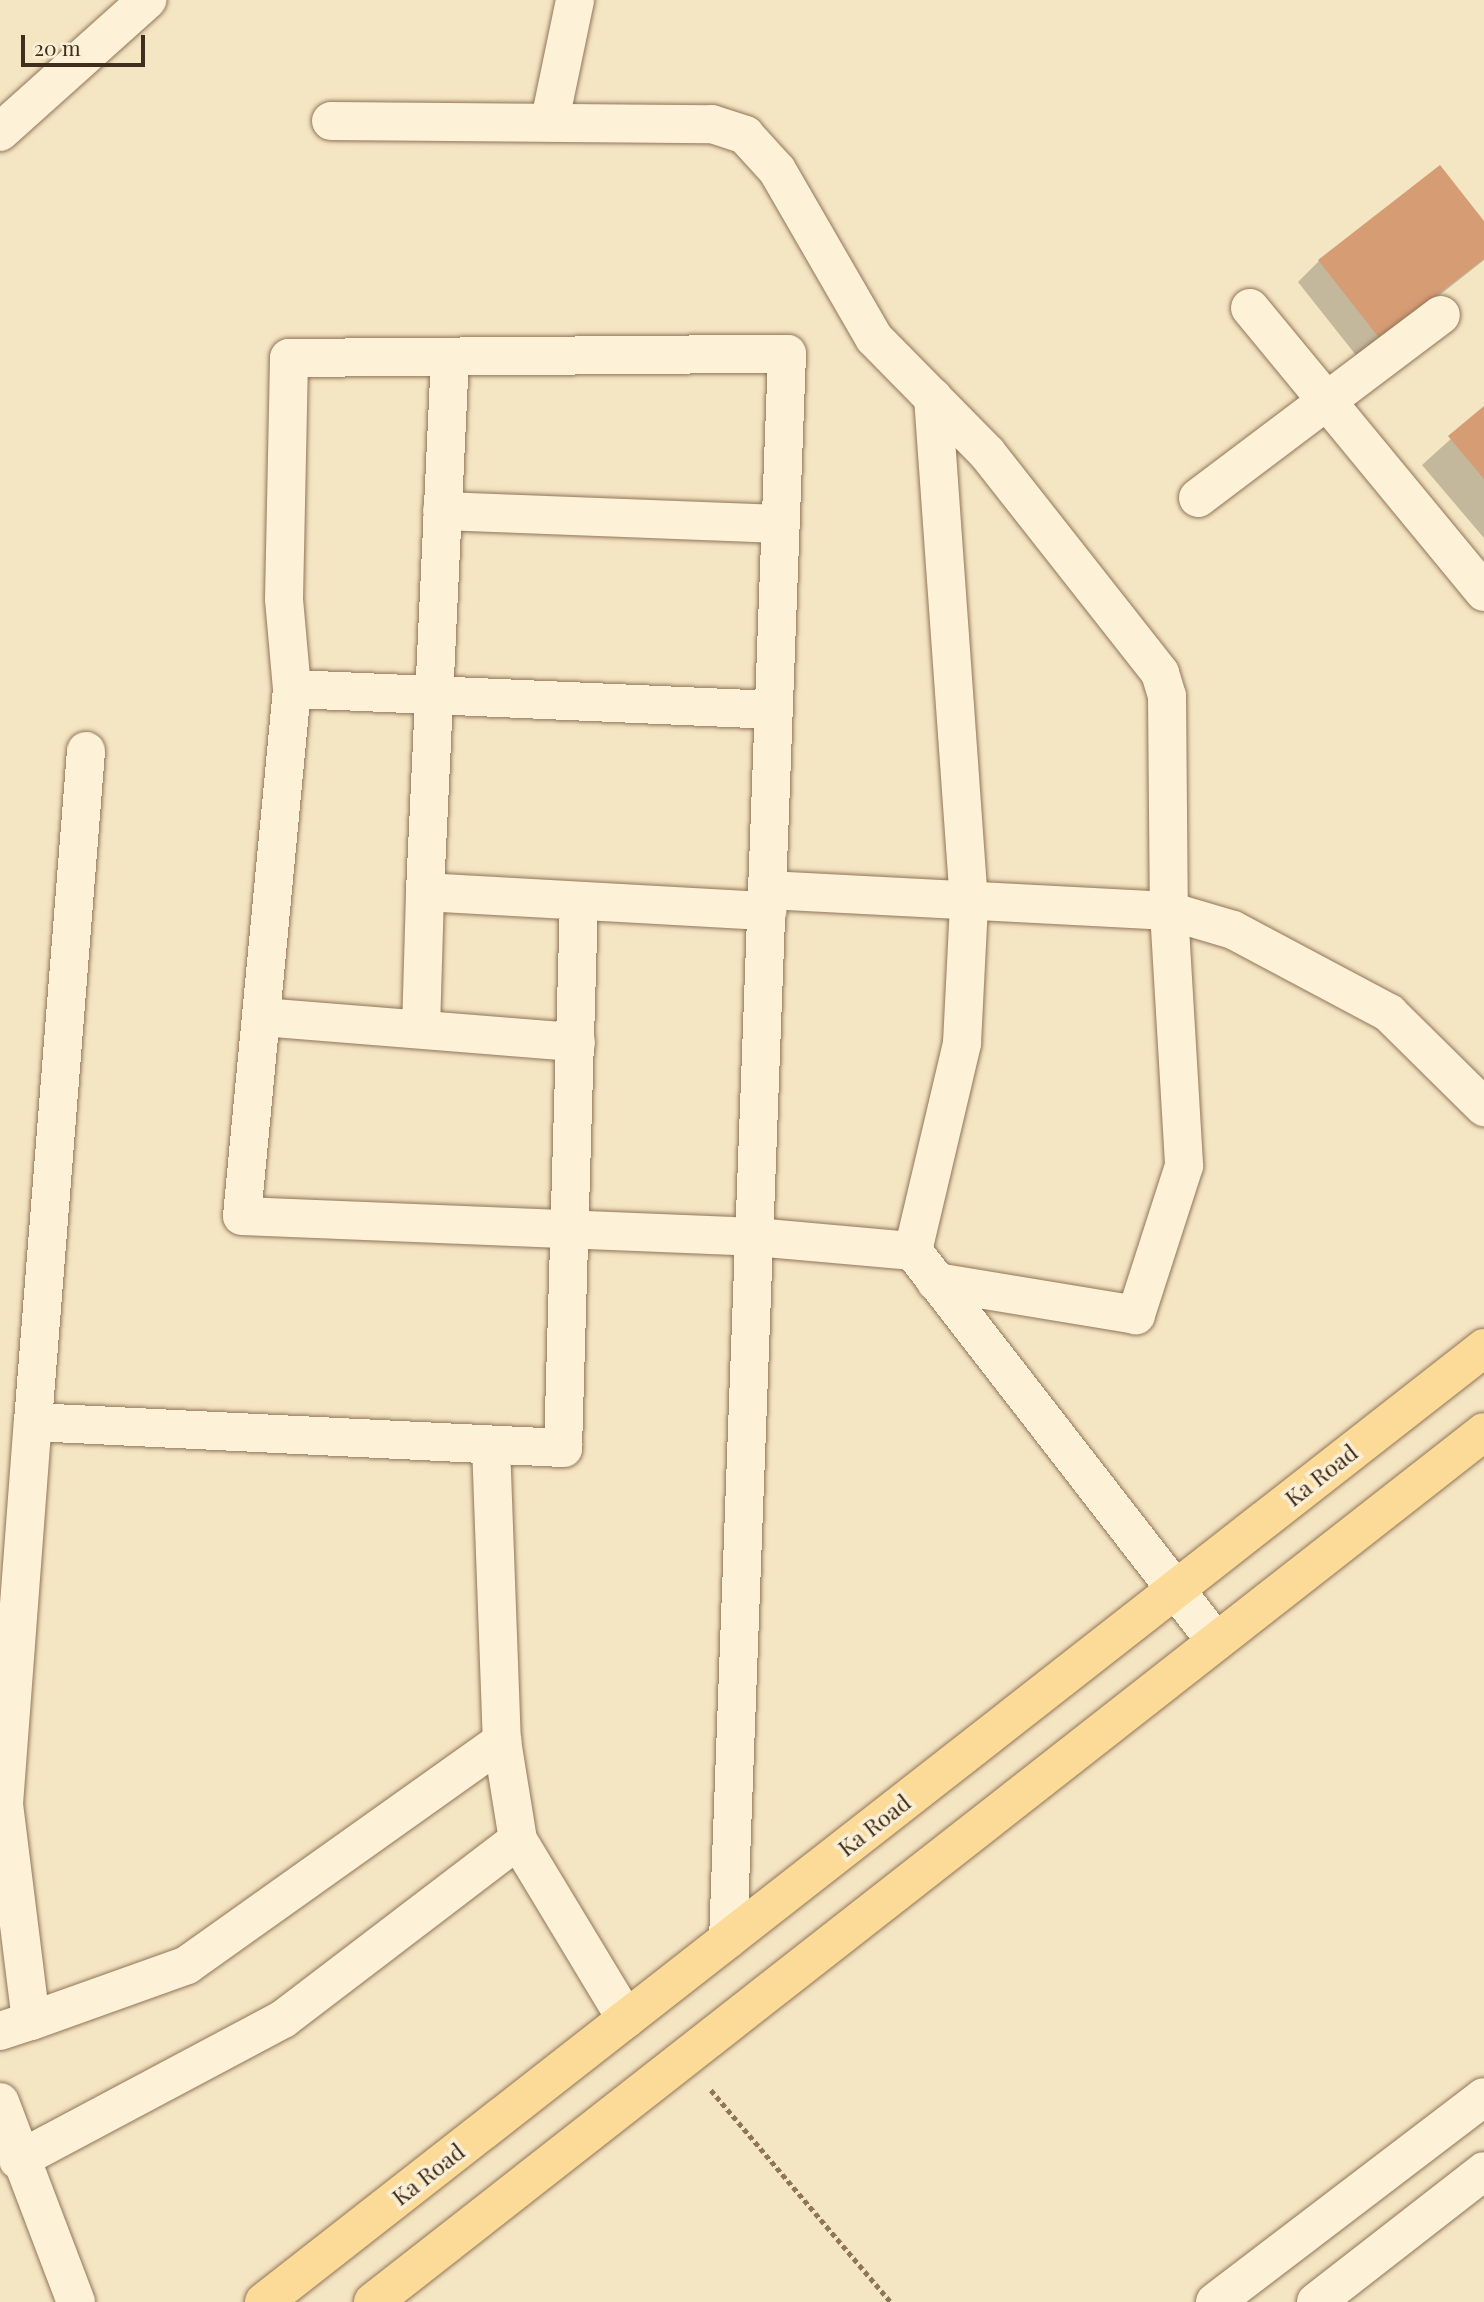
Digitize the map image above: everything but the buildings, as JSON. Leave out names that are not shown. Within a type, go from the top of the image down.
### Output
[{"type":"main road","name":"Ka Road","points":[[264,2302],[1484,1348]]},
{"type":"main road","points":[[373,2302],[1484,1432]]},
{"type":"street","points":[[0,132],[147,0]]},
{"type":"street","points":[[550,120],[575,0]]},
{"type":"street","points":[[331,121],[550,120],[712,124],[745,135],[777,170],[874,338],[987,453],[1160,673],[1167,696],[1169,911],[1184,1166],[1136,1315],[936,1282]]},
{"type":"street","points":[[1250,308],[1484,592]]},
{"type":"street","points":[[1198,498],[1441,315]]},
{"type":"street","points":[[728,1939],[755,1237],[787,354],[289,358],[284,599],[292,689],[242,1216],[755,1237],[913,1251],[1216,1641]]},
{"type":"street","points":[[421,1029],[450,357]]},
{"type":"street","points":[[913,1251],[962,1043],[969,903],[933,397]]},
{"type":"street","points":[[442,511],[781,524]]},
{"type":"street","points":[[292,689],[774,710]]},
{"type":"street","points":[[86,751],[4,1804],[16,2026],[187,1965],[502,1741]]},
{"type":"street","points":[[425,892],[579,901],[969,903],[1169,911],[1233,930],[1389,1013],[1484,1107]]},
{"type":"street","points":[[33,1422],[563,1448],[579,901]]},
{"type":"street","points":[[262,1017],[576,1042]]},
{"type":"street","points":[[491,1445],[502,1741],[518,1840],[626,2019]]},
{"type":"street","points":[[18,2160],[283,2019],[518,1840]]},
{"type":"street","points":[[1215,2302],[1484,2097]]},
{"type":"street","points":[[0,2102],[18,2160],[76,2302]]},
{"type":"street","points":[[1316,2302],[1484,2171]]},
{"type":"path","points":[[683,2058],[891,2302]]}]
